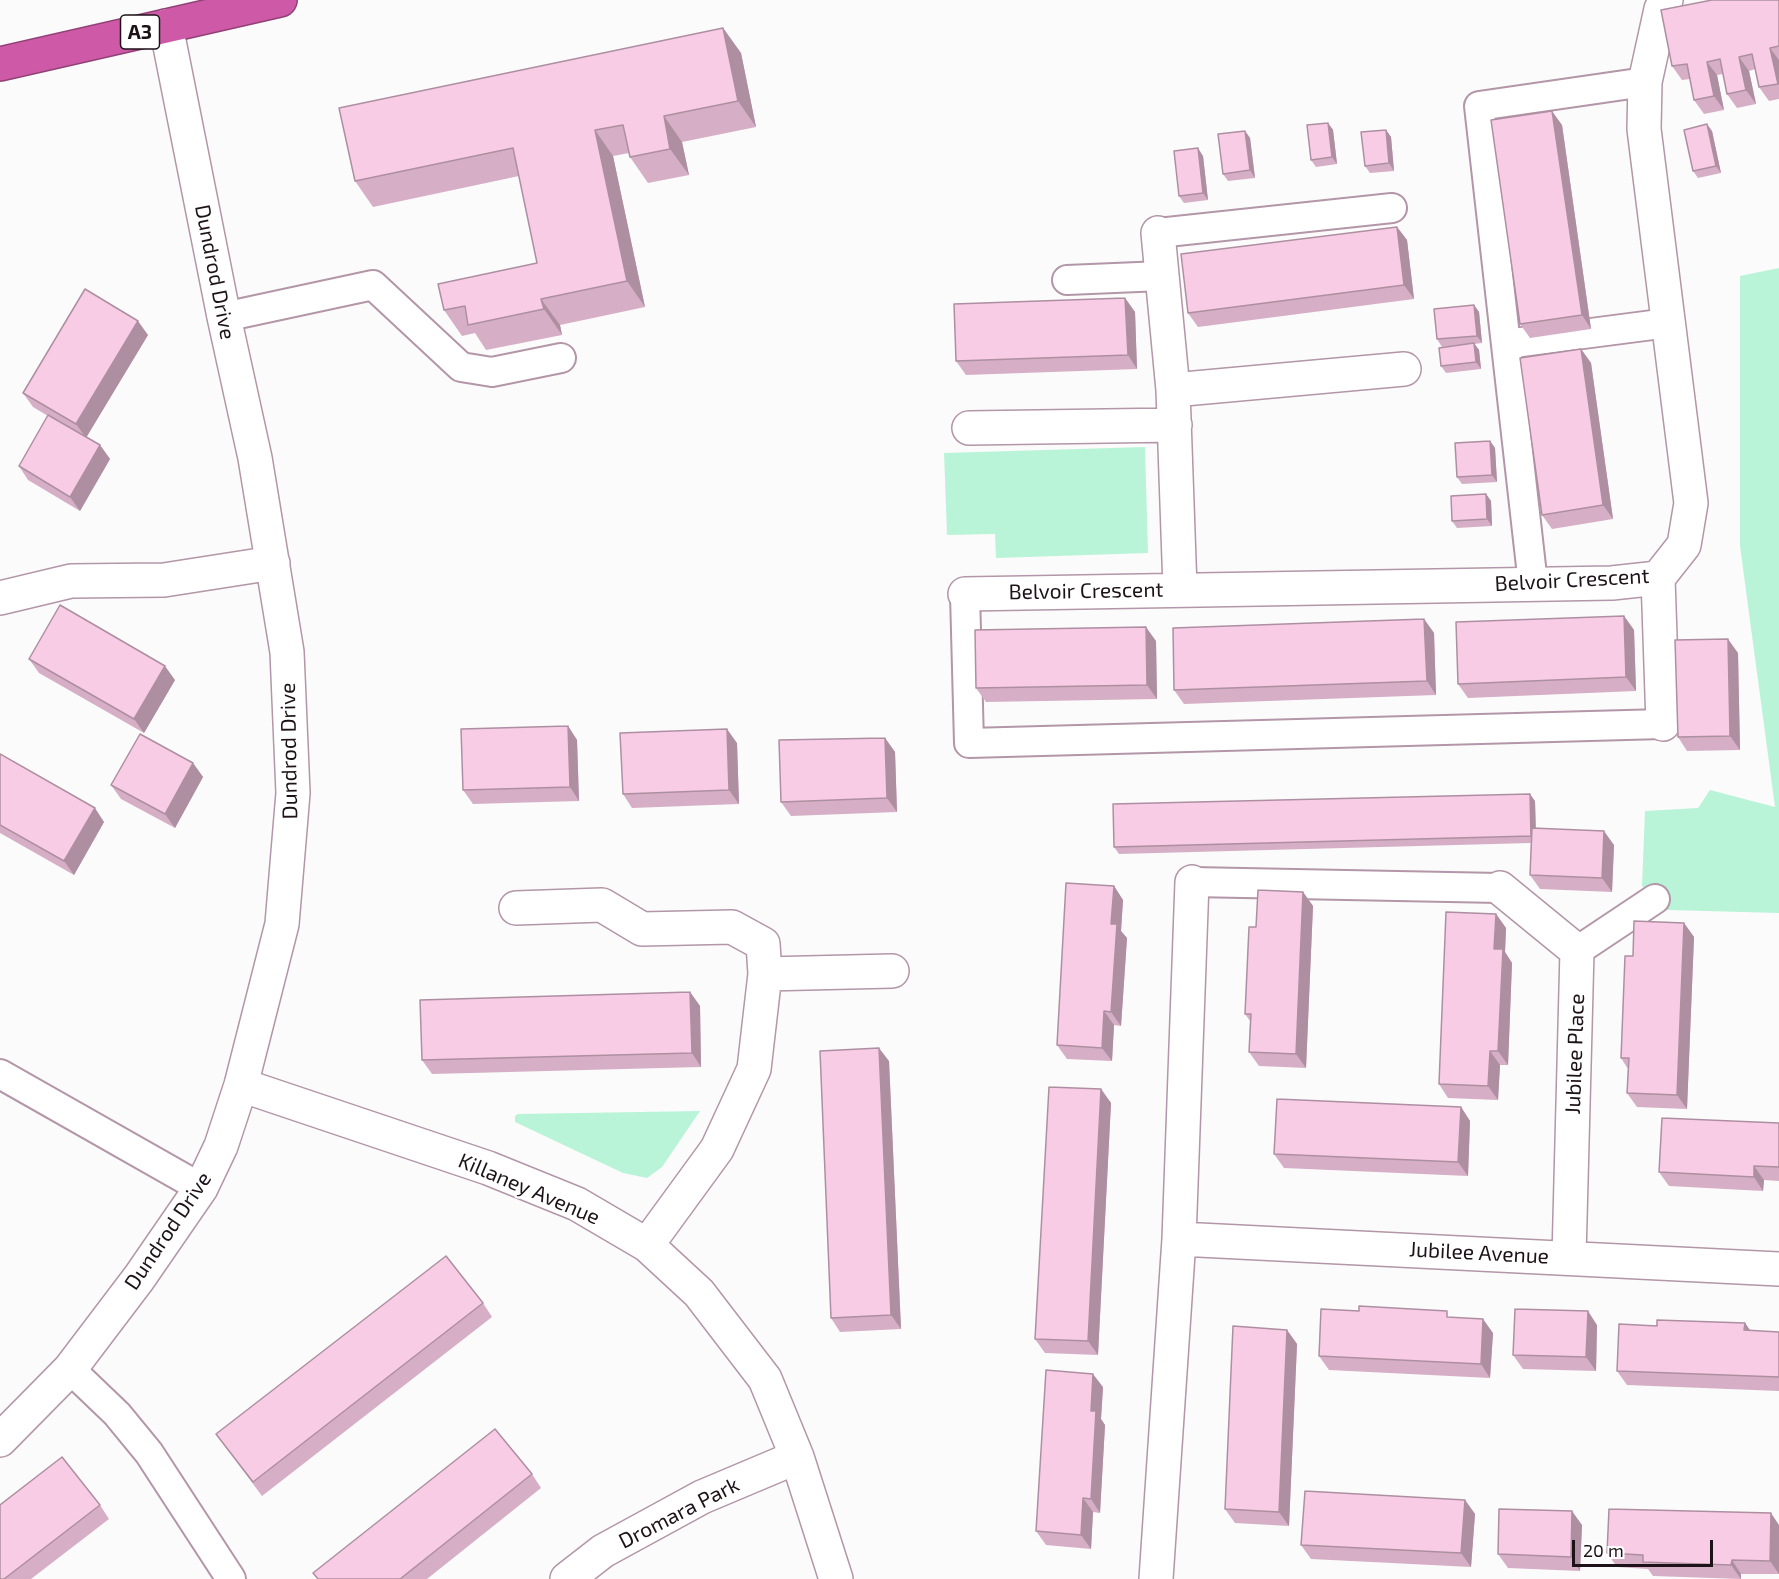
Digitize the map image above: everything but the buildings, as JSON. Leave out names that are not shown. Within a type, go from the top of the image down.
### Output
[{"type":"highway","name":"A3","points":[[0,64],[280,0]]},
{"type":"street","name":"Belvoir Crescent","points":[[965,594],[1612,583],[1658,578],[1684,545],[1691,503],[1644,129],[1645,82],[1665,0]]},
{"type":"street","name":"Dundrod Drive","points":[[0,1440],[70,1369],[139,1278],[201,1188],[221,1146],[242,1085],[282,924],[293,793],[287,652],[255,458],[224,317],[166,26]]},
{"type":"street","points":[[1158,233],[1173,390],[1180,589]]},
{"type":"street","points":[[1173,390],[1404,369]]},
{"type":"street","points":[[969,428],[1174,425]]},
{"type":"street","points":[[0,598],[71,581],[164,580],[273,563]]},
{"type":"street","points":[[1658,578],[1663,724]]},
{"type":"street","points":[[1156,1579],[1179,1239],[1192,882]]},
{"type":"street","points":[[1500,888],[1577,951]]},
{"type":"street","points":[[516,908],[602,905],[642,929],[732,927],[763,944],[765,974],[754,1069],[717,1149],[647,1245]]},
{"type":"street","name":"Jubilee Place","points":[[1569,1257],[1577,951]]},
{"type":"street","points":[[765,974],[892,971]]},
{"type":"street","name":"Killaney Avenue","points":[[242,1085],[488,1168],[577,1204],[647,1245],[699,1293],[765,1379],[797,1457],[836,1579]]},
{"type":"street","name":"Jubilee Avenue","points":[[1179,1239],[1779,1269]]},
{"type":"street","name":"Dromara Park","points":[[567,1579],[603,1551],[702,1497],[797,1457]]},
{"type":"lane","points":[[1533,584],[1479,106],[1645,82]]},
{"type":"lane","points":[[1158,233],[1392,208]]},
{"type":"lane","points":[[1067,280],[1162,276]]},
{"type":"lane","points":[[224,317],[373,285],[461,367],[492,372],[561,358]]},
{"type":"lane","points":[[1506,344],[1668,323]]},
{"type":"lane","points":[[965,594],[969,743],[1663,724]]},
{"type":"lane","points":[[1192,882],[1500,888]]},
{"type":"lane","points":[[1577,951],[1655,899]]},
{"type":"lane","points":[[0,1074],[96,1131],[201,1188]]},
{"type":"lane","points":[[70,1369],[117,1414],[149,1453],[231,1579]]},
{"type":"green space","points":[[1779,268],[1779,913],[1668,910],[1642,886],[1645,811],[1698,808],[1710,790],[1775,807],[1740,546],[1740,276]]},
{"type":"green space","points":[[1145,447],[1148,553],[996,558],[995,534],[947,535],[944,453]]},
{"type":"green space","points":[[700,1111],[662,1167],[647,1178],[623,1173],[515,1122],[515,1116],[518,1114]]}]
